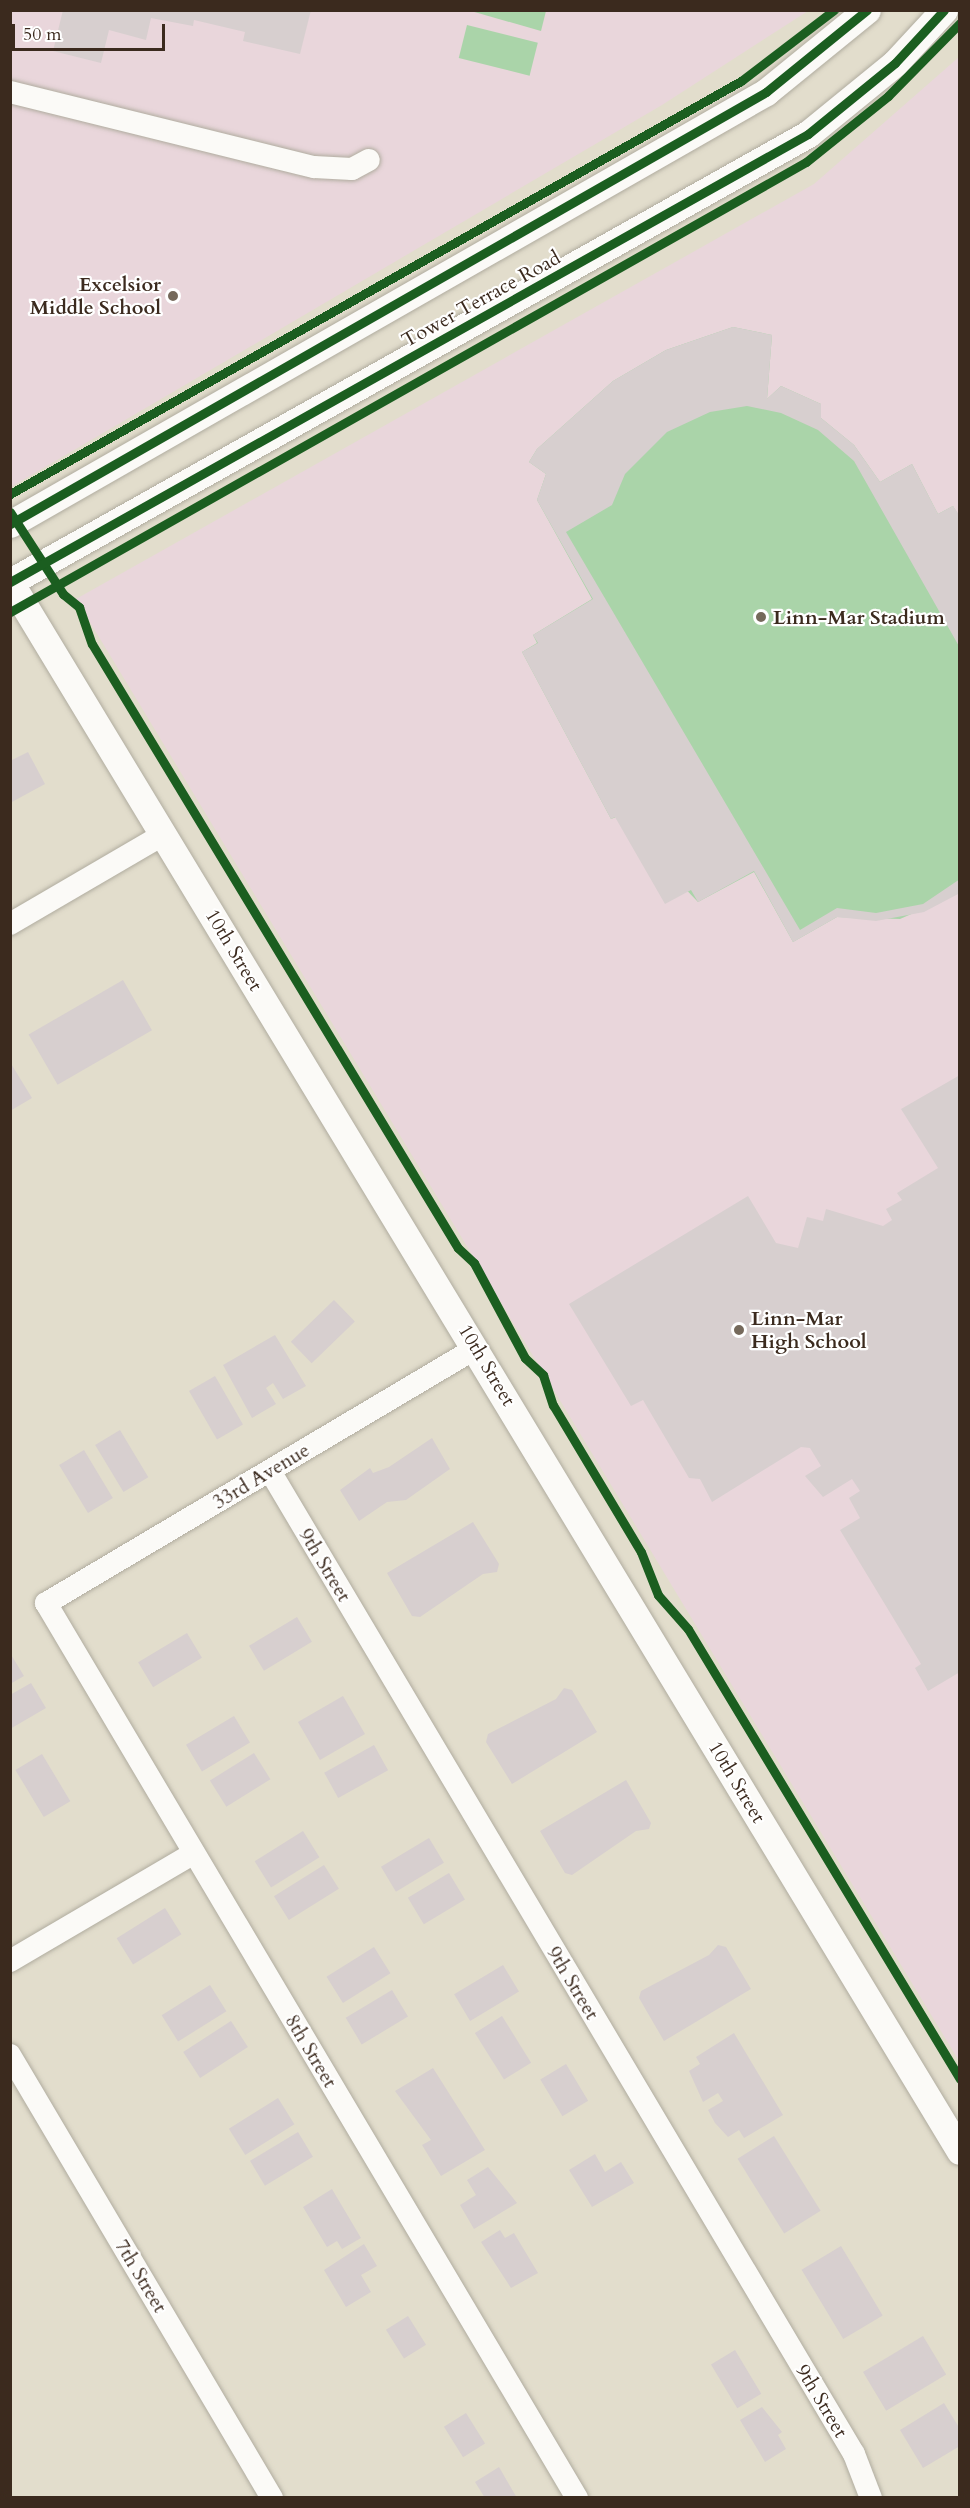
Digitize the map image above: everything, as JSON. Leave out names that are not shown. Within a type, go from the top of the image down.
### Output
[{"type":"street","name":"Tower Terrace Road","points":[[10,525],[766,92],[867,10]]},
{"type":"street","name":"Tower Terrace Road","points":[[11,582],[799,140],[895,63],[944,10]]},
{"type":"street","points":[[10,92],[314,167],[352,169],[369,160]]},
{"type":"street","name":"10th Street","points":[[11,582],[960,2151]]},
{"type":"street","points":[[10,924],[164,834]]},
{"type":"street","name":"33rd Avenue","points":[[46,1604],[476,1348]]},
{"type":"street","name":"9th Street","points":[[270,1471],[854,2454],[871,2498]]},
{"type":"street","name":"8th Street","points":[[46,1604],[577,2498]]},
{"type":"street","points":[[10,1961],[194,1853]]},
{"type":"street","name":"7th Street","points":[[10,2055],[272,2498]]},
{"type":"shaded area","name":"Excelsior Middle School","points":[[10,11],[808,11],[662,105],[11,487]]},
{"type":"shaded area","name":"Linn-Mar High School","points":[[959,57],[959,2061],[76,599],[814,184]]},
{"type":"green space","points":[[471,10],[546,11],[541,31]]},
{"type":"green space","points":[[467,25],[538,43],[530,76],[459,58]]},
{"type":"green space","name":"Linn-Mar Stadium","points":[[733,327],[772,335],[767,399],[781,386],[821,404],[821,418],[854,445],[880,482],[912,464],[938,514],[953,506],[959,516],[959,893],[900,919],[837,917],[793,942],[754,872],[698,902],[616,817],[611,819],[522,652],[537,643],[533,635],[592,599],[537,500],[546,474],[529,462],[537,449],[613,381],[666,350]]},
{"type":"building","points":[[63,10],[311,10],[300,54],[243,41],[245,32],[194,20],[193,26],[151,18],[146,40],[109,30],[101,63],[53,51]]},
{"type":"building","name":"Linn-Mar Stadium","points":[[733,327],[772,335],[767,399],[781,386],[821,404],[821,418],[854,445],[880,482],[912,464],[938,514],[953,506],[960,516],[960,648],[854,461],[818,430],[781,413],[747,406],[710,412],[667,432],[625,474],[612,505],[566,532],[800,930],[837,908],[876,913],[923,904],[960,879],[960,893],[924,912],[876,921],[837,917],[793,942],[754,871],[698,902],[691,890],[665,904],[615,817],[611,819],[522,652],[538,643],[533,635],[593,599],[537,500],[546,474],[529,462],[537,449],[613,381],[666,350]]},
{"type":"building","points":[[28,752],[45,784],[10,803],[10,761]]},
{"type":"building","points":[[123,980],[152,1030],[58,1085],[29,1034]]},
{"type":"building","points":[[10,1062],[32,1098],[10,1111]]},
{"type":"building","points":[[960,1075],[960,1672],[928,1691],[915,1668],[921,1664],[840,1530],[860,1518],[849,1498],[860,1491],[852,1479],[823,1497],[805,1476],[821,1466],[810,1448],[801,1447],[712,1502],[700,1479],[689,1478],[643,1400],[631,1406],[569,1304],[748,1196],[776,1243],[798,1248],[807,1217],[823,1221],[826,1209],[883,1226],[892,1220],[886,1209],[902,1200],[897,1193],[938,1168],[901,1109]]},
{"type":"building","points":[[334,1300],[355,1322],[312,1363],[291,1342]]},
{"type":"building","points":[[275,1335],[306,1386],[283,1399],[273,1383],[266,1388],[276,1404],[252,1418],[223,1365]]},
{"type":"building","points":[[215,1376],[243,1424],[217,1439],[189,1391]]},
{"type":"building","points":[[120,1430],[148,1477],[123,1492],[95,1445]]},
{"type":"building","points":[[432,1438],[450,1469],[406,1500],[387,1502],[359,1521],[340,1490],[370,1468],[373,1473],[389,1467]]},
{"type":"building","points":[[84,1450],[113,1498],[88,1513],[59,1465]]},
{"type":"building","points":[[473,1522],[499,1564],[497,1572],[483,1574],[420,1617],[412,1616],[387,1573]]},
{"type":"building","points":[[297,1617],[312,1642],[264,1671],[249,1646]]},
{"type":"building","points":[[187,1633],[202,1658],[153,1687],[138,1662]]},
{"type":"building","points":[[10,1653],[24,1676],[10,1684]]},
{"type":"building","points":[[31,1683],[46,1708],[10,1729],[10,1695]]},
{"type":"building","points":[[564,1688],[572,1690],[597,1732],[512,1784],[486,1742],[488,1734],[556,1699]]},
{"type":"building","points":[[343,1696],[365,1734],[320,1760],[298,1722]]},
{"type":"building","points":[[234,1716],[250,1743],[202,1771],[186,1745]]},
{"type":"building","points":[[374,1745],[388,1770],[338,1798],[324,1773]]},
{"type":"building","points":[[254,1753],[270,1779],[226,1807],[210,1781]]},
{"type":"building","points":[[42,1754],[70,1801],[44,1817],[15,1770]]},
{"type":"building","points":[[626,1780],[651,1823],[649,1829],[636,1831],[572,1875],[565,1873],[540,1831]]},
{"type":"building","points":[[303,1831],[319,1857],[271,1887],[255,1861]]},
{"type":"building","points":[[429,1838],[444,1863],[396,1892],[381,1867]]},
{"type":"building","points":[[324,1865],[339,1889],[289,1920],[274,1896]]},
{"type":"building","points":[[449,1873],[465,1900],[424,1924],[408,1898]]},
{"type":"building","points":[[165,1908],[181,1934],[133,1964],[117,1938]]},
{"type":"building","points":[[718,1945],[726,1947],[751,1989],[664,2041],[639,1998],[641,1991],[709,1955]]},
{"type":"building","points":[[374,1947],[390,1973],[343,2003],[327,1977]]},
{"type":"building","points":[[503,1965],[519,1992],[470,2021],[454,1994]]},
{"type":"building","points":[[210,1985],[226,2011],[178,2041],[162,2015]]},
{"type":"building","points":[[392,1990],[408,2017],[362,2044],[346,2018]]},
{"type":"building","points":[[502,2016],[531,2063],[504,2080],[475,2033]]},
{"type":"building","points":[[231,2021],[248,2047],[200,2078],[183,2052]]},
{"type":"building","points":[[734,2033],[783,2115],[744,2138],[739,2130],[728,2137],[715,2123],[708,2110],[723,2101],[718,2093],[703,2102],[689,2071],[700,2064],[696,2057]]},
{"type":"building","points":[[566,2064],[588,2101],[562,2116],[540,2079]]},
{"type":"building","points":[[433,2068],[485,2150],[441,2176],[422,2145],[431,2140],[395,2091]]},
{"type":"building","points":[[278,2098],[294,2124],[245,2155],[229,2129]]},
{"type":"building","points":[[298,2132],[313,2157],[265,2186],[250,2161]]},
{"type":"building","points":[[774,2136],[821,2211],[784,2233],[738,2159]]},
{"type":"building","points":[[595,2154],[605,2172],[621,2162],[634,2183],[592,2207],[569,2170]]},
{"type":"building","points":[[488,2167],[517,2203],[474,2229],[460,2205],[476,2195],[467,2180]]},
{"type":"building","points":[[332,2189],[361,2238],[342,2249],[337,2241],[327,2247],[303,2207]]},
{"type":"building","points":[[500,2230],[505,2238],[514,2233],[538,2273],[511,2288],[481,2242]]},
{"type":"building","points":[[364,2244],[377,2266],[361,2275],[371,2292],[346,2307],[324,2270]]},
{"type":"building","points":[[841,2246],[883,2315],[843,2339],[802,2270]]},
{"type":"building","points":[[408,2316],[426,2345],[404,2359],[386,2330]]},
{"type":"building","points":[[923,2336],[946,2375],[886,2411],[863,2372]]},
{"type":"building","points":[[735,2350],[761,2394],[737,2408],[711,2364]]},
{"type":"building","points":[[944,2403],[960,2429],[960,2446],[923,2468],[900,2430]]},
{"type":"building","points":[[762,2407],[782,2432],[778,2435],[786,2449],[765,2462],[740,2420]]},
{"type":"building","points":[[466,2413],[485,2444],[463,2457],[444,2427]]},
{"type":"building","points":[[499,2467],[517,2498],[485,2498],[475,2482]]},
{"type":"cycle path","points":[[10,494],[741,81],[834,10]]},
{"type":"cycle path","points":[[10,524],[766,92],[867,10]]},
{"type":"cycle path","points":[[10,582],[808,134],[895,63],[944,10]]},
{"type":"cycle path","points":[[10,612],[806,162],[888,96],[960,23]]},
{"type":"cycle path","points":[[10,512],[63,594],[79,607],[92,644],[458,1248],[474,1263],[525,1358],[543,1375],[553,1405],[641,1552],[658,1595],[688,1629],[960,2079]]},
{"type":"place","name":"Excelsior Middle School","points":[[173,296]]},
{"type":"place","name":"Linn-Mar Stadium","points":[[761,617]]},
{"type":"place","name":"Linn-Mar High School","points":[[739,1330]]}]
